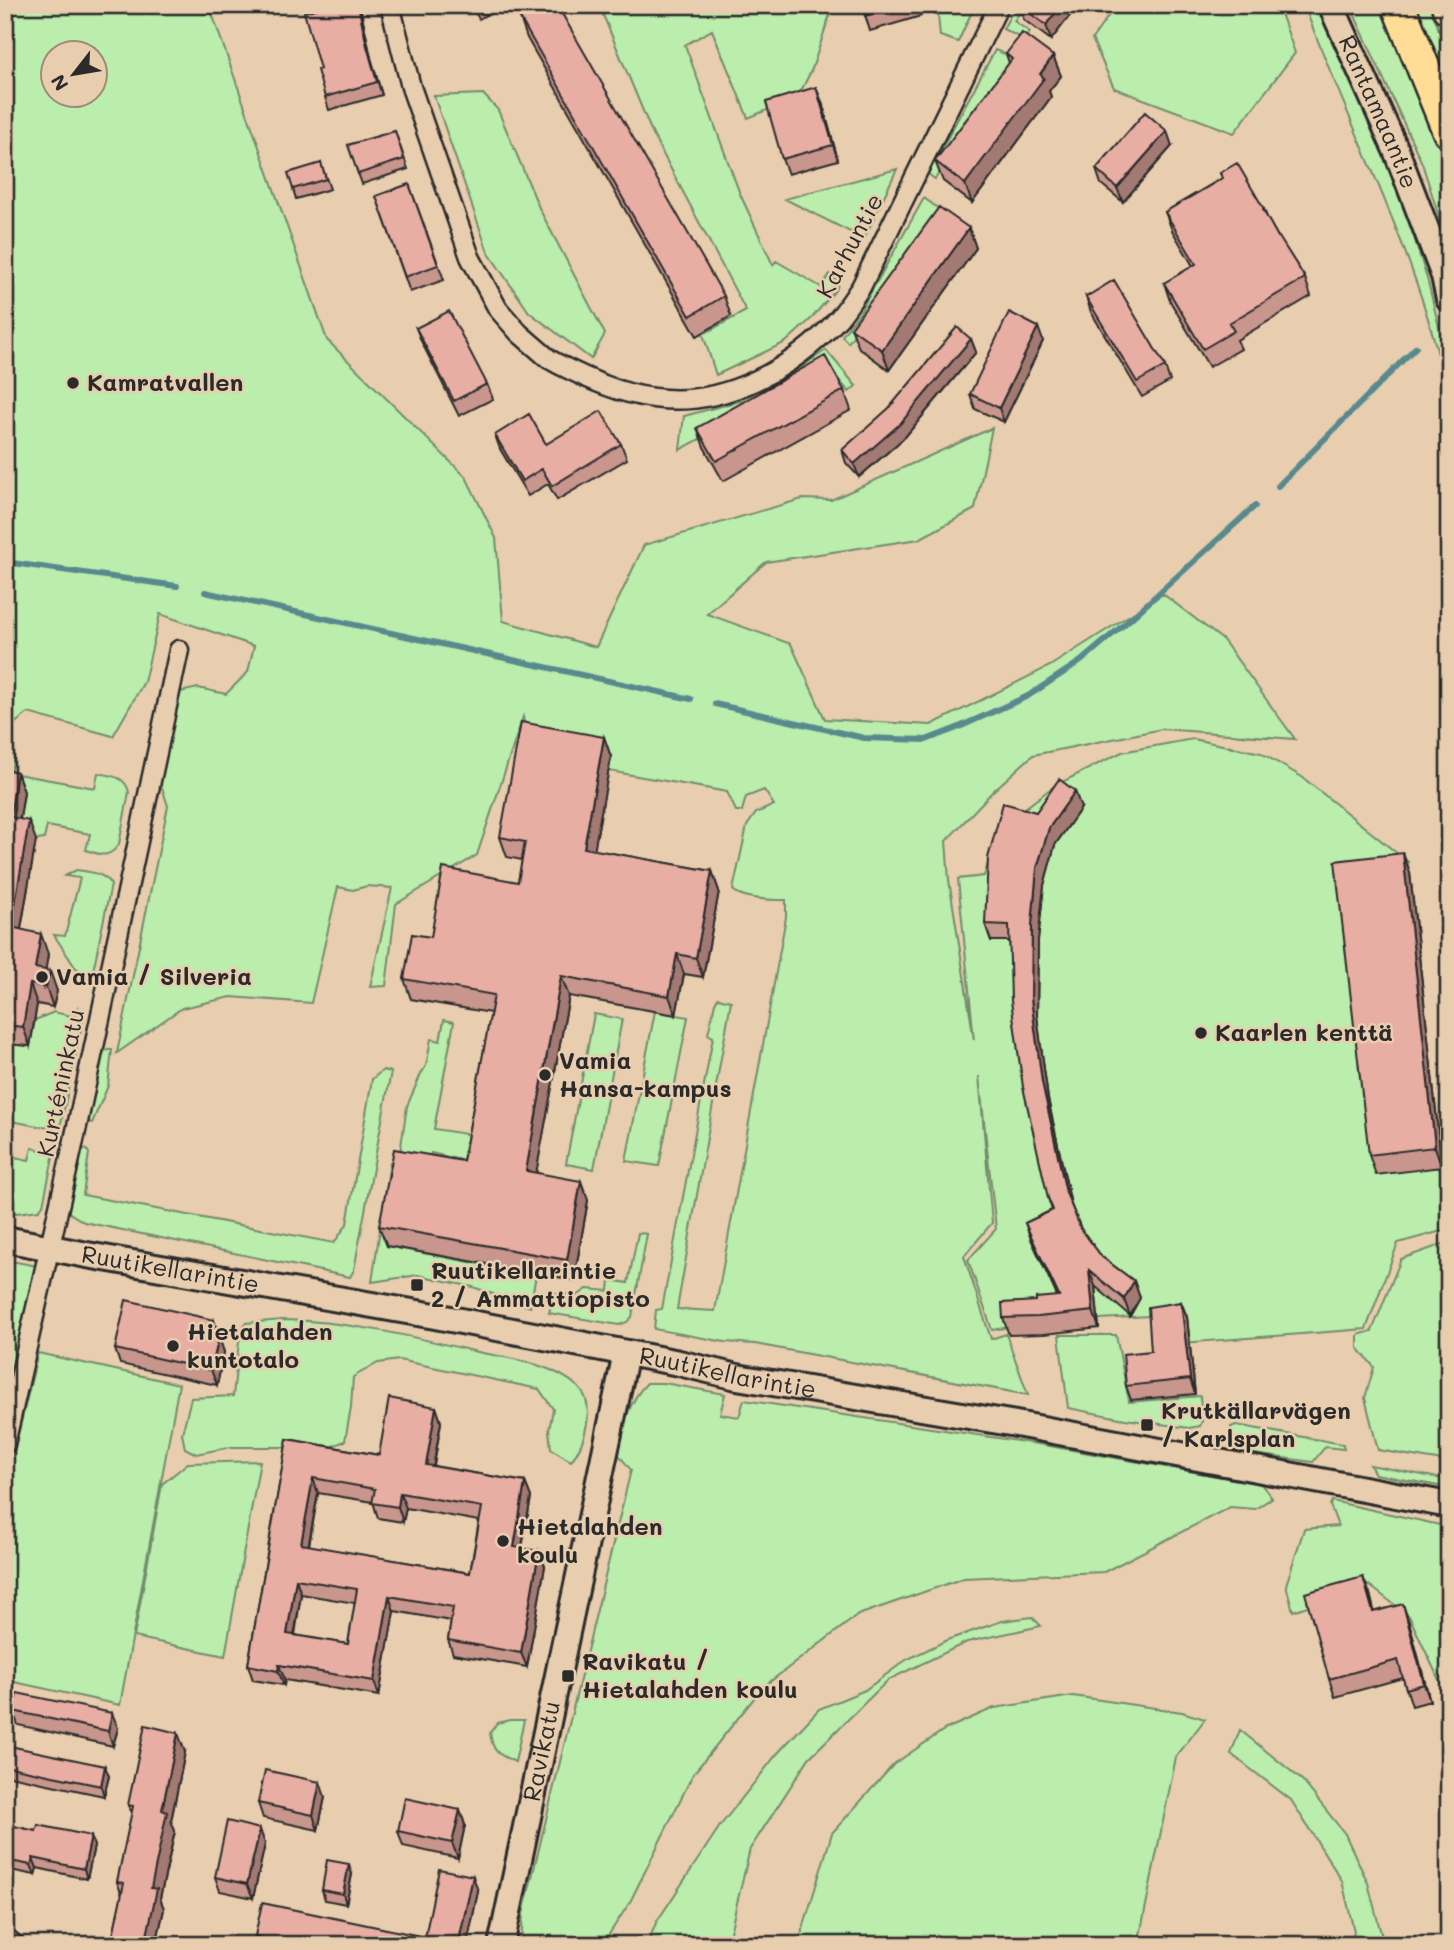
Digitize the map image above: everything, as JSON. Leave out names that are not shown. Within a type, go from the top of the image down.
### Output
[{"type":"highway","points":[[1398,5],[1449,131]]},
{"type":"main road","name":"Rantamaantie","points":[[1331,5],[1396,149],[1444,276],[1449,299]]},
{"type":"main road","name":"Ruutikellarintie","points":[[5,1239],[435,1316],[679,1363],[737,1377],[1016,1424],[1449,1505]]},
{"type":"main road","name":"Ravikatu","points":[[501,1945],[626,1353]]},
{"type":"street","name":"Karhuntie","points":[[390,5],[411,88],[441,177],[470,257],[498,309],[519,332],[558,364],[620,391],[675,400],[729,391],[758,380],[781,368],[815,342],[841,316],[861,287],[999,5]]},
{"type":"street","name":"Kurténinkatu","points":[[5,1444],[179,650]]},
{"type":"street","points":[[5,1937],[15,1945]]},
{"type":"green space","points":[[5,5],[209,5],[327,340],[466,477],[496,538],[503,621],[596,647],[644,545],[802,499],[831,500],[992,428],[975,509],[919,539],[766,562],[707,614],[791,644],[825,719],[931,725],[1050,666],[1163,594],[1223,640],[1295,739],[1162,729],[1033,755],[993,791],[946,841],[949,880],[974,1040],[958,879],[984,876],[999,828],[1054,786],[1122,752],[1193,739],[1261,753],[1302,777],[1408,862],[1443,1186],[1449,1208],[1449,1229],[1398,1243],[1366,1329],[1169,1344],[1165,1315],[1035,1323],[992,1330],[968,1260],[996,1229],[979,1076],[992,1223],[964,1256],[991,1339],[1006,1334],[1028,1395],[755,1344],[725,1342],[654,1329],[656,1310],[662,1309],[713,1037],[708,1034],[718,998],[731,1001],[677,1309],[715,1311],[786,917],[786,900],[750,898],[733,890],[747,826],[756,813],[774,805],[764,790],[746,797],[742,811],[736,811],[727,792],[609,771],[611,757],[528,742],[523,717],[477,855],[396,904],[386,986],[370,987],[392,888],[367,886],[353,890],[338,887],[311,1003],[231,997],[182,1008],[117,1053],[168,806],[159,778],[180,692],[198,688],[226,694],[248,672],[254,646],[160,614],[144,682],[113,736],[28,713],[5,731]]},
{"type":"green space","points":[[599,5],[833,5],[812,69],[798,97],[748,118],[712,30],[685,45],[740,194],[773,265],[776,261],[821,287],[830,274],[838,283],[837,288],[812,318],[786,342],[716,375],[703,334],[746,311],[653,135]]},
{"type":"green space","points":[[937,5],[975,5],[958,42],[940,36]]},
{"type":"green space","points":[[1016,5],[1024,5],[1014,21],[1030,32],[1025,40],[1003,29]]},
{"type":"green space","points":[[1116,5],[1278,5],[1295,53],[1234,133],[1114,88],[1092,39]]},
{"type":"green space","points":[[1304,5],[1316,5],[1350,74],[1398,186],[1428,282],[1449,368],[1449,403],[1437,351],[1405,250]]},
{"type":"green space","points":[[1350,5],[1383,5],[1449,168],[1449,248],[1422,163]]},
{"type":"green space","points":[[1406,5],[1431,5],[1449,62],[1449,109]]},
{"type":"green space","points":[[995,50],[1014,58],[935,179],[928,174]]},
{"type":"green space","points":[[483,94],[498,110],[540,210],[605,334],[591,359],[529,312],[488,252],[434,96]]},
{"type":"green space","points":[[897,169],[864,239],[785,199]]},
{"type":"green space","points":[[924,198],[943,212],[848,343],[842,336],[860,312]]},
{"type":"green space","points":[[826,350],[856,386],[849,392],[829,368],[680,450],[684,416],[744,400],[786,378]]},
{"type":"green space","points":[[5,752],[14,754],[11,772],[17,774],[95,788],[98,773],[121,780],[129,792],[119,844],[115,849],[108,854],[91,852],[86,850],[90,834],[47,826],[44,839],[17,837],[5,787]]},
{"type":"green space","points":[[76,870],[100,875],[111,885],[93,971],[87,976],[75,967],[54,935],[65,936],[80,878],[65,876]]},
{"type":"green space","points":[[78,1007],[84,1015],[61,1123],[55,1127],[5,1120],[5,1044],[30,1046],[35,1020],[54,1012],[75,1017]]},
{"type":"green space","points":[[655,1011],[688,1017],[659,1166],[626,1161]]},
{"type":"green space","points":[[594,1014],[622,1019],[594,1169],[566,1164]]},
{"type":"green space","points":[[444,1020],[454,1022],[434,1129],[479,1136],[474,1163],[431,1153],[429,1160],[400,1153],[407,1106],[426,1066],[431,1039],[440,1041]]},
{"type":"green space","points":[[112,1050],[108,1086],[92,1123],[86,1121],[100,1052]]},
{"type":"green space","points":[[383,1070],[391,1072],[354,1270],[350,1277],[84,1222],[65,1210],[76,1150],[86,1149],[89,1153],[83,1195],[334,1243],[347,1224],[372,1079]]},
{"type":"green space","points":[[32,1148],[54,1153],[43,1205],[39,1210],[17,1213],[5,1211],[5,1155],[29,1160]]},
{"type":"green space","points":[[390,1162],[400,1164],[387,1246],[536,1275],[530,1307],[473,1287],[418,1275],[372,1282]]},
{"type":"green space","points":[[638,1233],[647,1234],[632,1317],[627,1322],[619,1325],[549,1313],[554,1293],[577,1296],[587,1289],[609,1291],[610,1280],[628,1283]]},
{"type":"green space","points":[[1449,1242],[1449,1462],[1378,1450],[1365,1398],[1374,1367],[1358,1348],[1358,1335],[1372,1331],[1401,1259]]},
{"type":"green space","points":[[5,1260],[38,1266],[5,1405]]},
{"type":"green space","points":[[283,1320],[332,1323],[381,1331],[517,1360],[556,1372],[584,1394],[588,1413],[581,1445],[571,1461],[551,1449],[549,1430],[553,1409],[539,1389],[399,1360],[378,1363],[353,1377],[345,1441],[323,1450],[231,1447],[196,1454],[185,1448],[182,1434],[191,1398],[233,1396],[239,1342],[245,1323]]},
{"type":"green space","points":[[1059,1335],[1116,1335],[1129,1402],[1200,1396],[1200,1426],[1189,1428],[1068,1408]]},
{"type":"green space","points":[[38,1353],[179,1384],[120,1705],[5,1680],[5,1488]]},
{"type":"green space","points":[[647,1383],[664,1383],[725,1394],[720,1414],[739,1417],[744,1400],[1044,1445],[1261,1484],[1272,1498],[1255,1509],[1230,1507],[1104,1572],[964,1578],[858,1615],[763,1687],[693,1774],[630,1902],[602,1945],[521,1945],[523,1914],[631,1470],[619,1455],[622,1435],[630,1407]]},
{"type":"green space","points":[[1236,1425],[1343,1444],[1344,1449],[1325,1447],[1313,1462],[1238,1452],[1231,1445],[1231,1427]]},
{"type":"green space","points":[[260,1461],[225,1656],[134,1637],[162,1484],[188,1463]]},
{"type":"green space","points":[[1370,1465],[1449,1480],[1449,1488],[1375,1474]]},
{"type":"green space","points":[[1332,1501],[1449,1527],[1449,1701],[1409,1616],[1369,1585],[1293,1611],[1286,1585],[1304,1529],[1338,1526],[1330,1505]]},
{"type":"green space","points":[[1032,1617],[1041,1626],[967,1642],[888,1680],[809,1758],[750,1849],[727,1945],[647,1945],[656,1923],[720,1826],[777,1754],[819,1709],[865,1690],[906,1660],[947,1640],[1002,1621]]},
{"type":"green space","points":[[1073,1696],[1182,1712],[1205,1719],[1176,1757],[1138,1945],[798,1945],[832,1833],[894,1764],[944,1730],[994,1708]]},
{"type":"green space","points":[[524,1720],[515,1762],[497,1752],[490,1733],[497,1723]]},
{"type":"green space","points":[[1240,1730],[1302,1780],[1345,1834],[1368,1883],[1384,1945],[1352,1945],[1354,1931],[1342,1881],[1291,1800],[1231,1754]]},
{"type":"building","points":[[330,5],[358,5],[377,82],[325,97],[304,12]]},
{"type":"building","points":[[543,5],[557,5],[724,296],[690,316],[520,18]]},
{"type":"building","points":[[862,5],[902,5],[865,16]]},
{"type":"building","points":[[1019,5],[1061,5],[1046,25]]},
{"type":"building","points":[[1022,33],[1053,56],[1040,74],[1044,78],[965,184],[935,161],[1012,59],[1006,54]]},
{"type":"building","points":[[816,87],[833,145],[782,159],[766,102]]},
{"type":"building","points":[[1145,112],[1167,131],[1117,188],[1096,169]]},
{"type":"building","points":[[395,131],[404,159],[358,174],[348,145]]},
{"type":"building","points":[[321,163],[326,179],[293,189],[288,173]]},
{"type":"building","points":[[1237,163],[1278,237],[1305,278],[1229,323],[1234,331],[1203,349],[1164,283],[1196,264],[1165,212],[1223,178],[1220,173]]},
{"type":"building","points":[[409,184],[438,265],[405,277],[376,196]]},
{"type":"building","points":[[939,207],[969,228],[882,350],[851,328]]},
{"type":"building","points":[[1114,280],[1165,366],[1137,382],[1086,297]]},
{"type":"building","points":[[449,311],[487,384],[454,401],[416,328]]},
{"type":"building","points":[[1009,312],[1038,327],[999,408],[970,394]]},
{"type":"building","points":[[957,327],[971,339],[900,424],[854,464],[842,450],[889,408]]},
{"type":"building","points":[[825,356],[844,390],[716,461],[697,428]]},
{"type":"building","points":[[601,411],[621,444],[552,486],[542,469],[522,481],[495,435],[529,414],[546,444]]},
{"type":"building","points":[[521,722],[604,737],[584,848],[712,871],[696,958],[677,954],[669,996],[561,976],[526,1171],[581,1181],[567,1260],[379,1226],[394,1149],[463,1161],[494,995],[404,979],[412,934],[431,937],[443,868],[518,882],[525,842],[500,837]]},
{"type":"building","points":[[5,769],[17,772],[10,817],[29,821],[11,927],[41,934],[35,968],[50,971],[46,987],[30,984],[23,1027],[5,1025]]},
{"type":"building","points":[[1059,779],[1075,791],[1049,828],[1037,868],[1032,924],[1031,999],[1042,1082],[1066,1193],[1081,1229],[1102,1257],[1134,1281],[1124,1299],[1089,1270],[1093,1311],[1003,1318],[1002,1303],[1036,1301],[1036,1298],[1059,1296],[1025,1223],[1053,1210],[1023,1087],[1011,1001],[1009,925],[985,924],[988,858],[1003,803],[1036,812]]},
{"type":"building","points":[[1403,853],[1435,1147],[1369,1155],[1335,861]]},
{"type":"building","name":"Hietalahden kuntotalo","points":[[126,1300],[214,1320],[210,1335],[219,1337],[211,1370],[115,1349]]},
{"type":"building","points":[[1181,1302],[1190,1379],[1126,1386],[1123,1354],[1151,1351],[1148,1307]]},
{"type":"building","name":"Hietalahden koulu","points":[[389,1398],[436,1407],[426,1465],[525,1482],[514,1547],[539,1551],[521,1653],[448,1640],[453,1607],[389,1596],[374,1681],[279,1665],[278,1671],[248,1665],[287,1439],[379,1455]],"holes":[[[313,1478],[375,1489],[372,1503],[398,1507],[400,1493],[482,1507],[470,1573],[301,1544]],[[296,1579],[357,1589],[348,1644],[287,1634]]]},
{"type":"building","points":[[1363,1577],[1373,1612],[1403,1604],[1424,1684],[1406,1689],[1398,1660],[1329,1679],[1305,1593]]},
{"type":"building","points":[[17,1693],[112,1713],[108,1731],[13,1711]]},
{"type":"building","points":[[145,1725],[178,1733],[162,1810],[167,1812],[151,1888],[157,1889],[145,1945],[111,1945],[124,1883],[117,1882],[133,1806],[128,1805]]},
{"type":"building","points":[[5,1745],[105,1766],[101,1786],[5,1766]]},
{"type":"building","points":[[265,1770],[320,1782],[313,1815],[258,1803]]},
{"type":"building","points":[[405,1798],[460,1810],[452,1843],[398,1831]]},
{"type":"building","points":[[227,1821],[260,1829],[247,1884],[215,1877]]},
{"type":"building","points":[[5,1824],[36,1831],[38,1825],[91,1836],[84,1869],[33,1858],[31,1865],[5,1860]]},
{"type":"building","points":[[327,1860],[349,1864],[343,1894],[322,1890]]},
{"type":"building","points":[[439,1869],[473,1876],[458,1945],[295,1945],[255,1936],[262,1903],[425,1937]]},
{"type":"waterway","points":[[1278,486],[1416,347]]},
{"type":"waterway","points":[[715,704],[864,738],[926,740],[1028,696],[1081,661],[1255,506]]},
{"type":"waterway","points":[[5,562],[177,586]]},
{"type":"waterway","points":[[205,592],[691,699]]},
{"type":"place","name":"Kamratvallen","points":[[73,383]]},
{"type":"place","name":"Vamia / Silveria","points":[[42,977]]},
{"type":"place","name":"Kaarlen kenttä","points":[[1201,1033]]},
{"type":"place","name":"Vamia Hansa-kampus","points":[[545,1075]]},
{"type":"place","name":"Ruutikellarintie 2 / Ammattiopisto","points":[[417,1285]]},
{"type":"place","name":"Hietalahden kuntotalo","points":[[173,1346]]},
{"type":"place","name":"Krutkällarvägen / Karlsplan","points":[[1147,1425]]},
{"type":"place","name":"Hietalahden koulu","points":[[503,1541]]},
{"type":"place","name":"Ravikatu / Hietalahden koulu","points":[[568,1676]]}]
